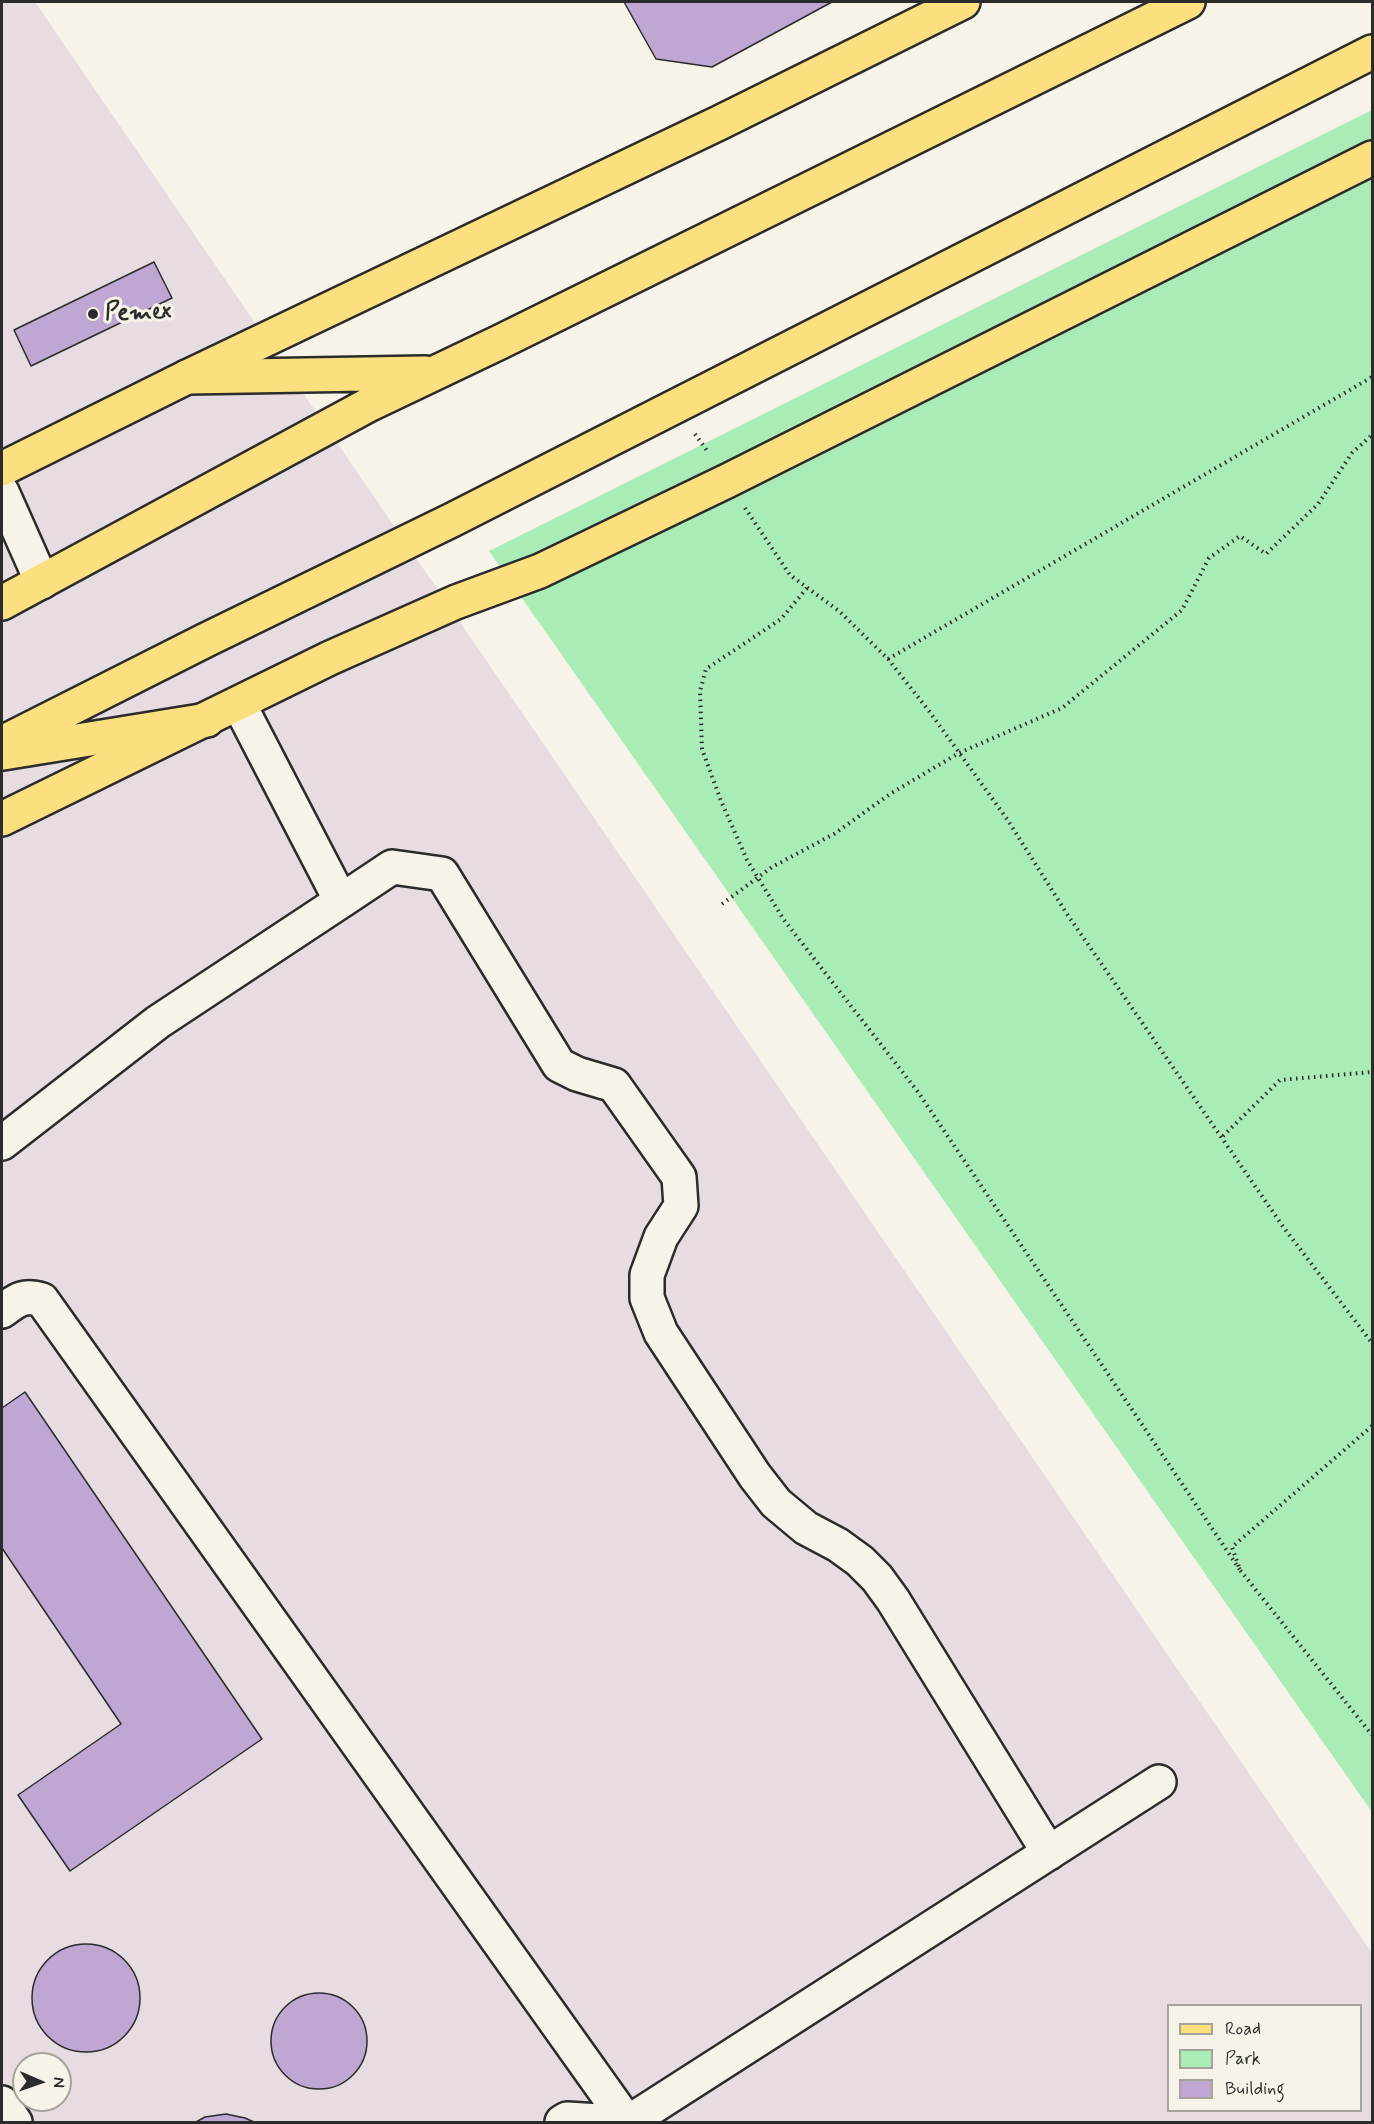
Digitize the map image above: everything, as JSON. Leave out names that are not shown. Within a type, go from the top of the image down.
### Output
[{"type":"main road","points":[[2,469],[187,377],[719,123],[963,2]]},
{"type":"main road","points":[[2,603],[370,404],[1188,2]]},
{"type":"main road","points":[[2,743],[452,520],[1372,52]]},
{"type":"main road","points":[[2,819],[330,658],[456,602],[540,571],[727,481],[1372,158]]},
{"type":"main road","points":[[187,377],[436,373]]},
{"type":"main road","points":[[2,753],[207,720]]},
{"type":"street","points":[[2,492],[42,582]]},
{"type":"street","points":[[239,704],[341,901]]},
{"type":"street","points":[[2,1143],[158,1022],[392,867],[442,874],[559,1065],[577,1074],[614,1085],[679,1177],[681,1206],[661,1237],[647,1275],[647,1298],[661,1333],[754,1476],[776,1503],[806,1528],[838,1545],[860,1562],[893,1600],[1049,1853]]},
{"type":"street","points":[[6,1297],[29,1296],[42,1300],[628,2122],[1159,1782]]},
{"type":"street","points":[[2,2103],[15,2122]]},
{"type":"street","points":[[562,2122],[567,2119],[616,2122]]},
{"type":"path","points":[[888,659],[1372,377]]},
{"type":"path","points":[[676,406],[790,575],[839,611],[888,659],[929,711],[1007,819],[1067,914],[1284,1228],[1372,1343]]},
{"type":"path","points":[[722,904],[772,867],[834,834],[890,794],[959,753],[1062,708],[1182,610],[1209,558],[1240,536],[1266,554],[1318,504],[1353,453],[1372,435]]},
{"type":"path","points":[[807,588],[781,619],[706,669],[700,691],[702,749],[721,801],[747,860],[784,920],[918,1092],[1240,1570],[1372,1735]]},
{"type":"path","points":[[1223,1137],[1280,1080],[1372,1072]]},
{"type":"path","points":[[1240,1570],[1233,1547],[1372,1426]]},
{"type":"shaded area","points":[[2,2],[35,2],[1372,1953],[1372,2122],[2,2122]]},
{"type":"green space","points":[[1372,110],[1372,1812],[489,551]]},
{"type":"building","points":[[624,2],[832,2],[712,67],[656,59]]},
{"type":"building","name":"Pemex","points":[[154,262],[172,298],[31,366],[14,330]]},
{"type":"building","points":[[25,1392],[262,1739],[70,1871],[18,1795],[121,1724],[2,1548],[2,1408]]},
{"type":"building","points":[[86,1944],[107,1948],[124,1960],[136,1977],[140,1998],[136,2019],[124,2036],[107,2048],[86,2052],[65,2048],[48,2036],[36,2019],[32,1998],[36,1977],[48,1960],[65,1948]]},
{"type":"building","points":[[319,1993],[337,1997],[353,2007],[363,2023],[367,2041],[363,2059],[353,2075],[337,2085],[319,2089],[301,2085],[285,2075],[275,2059],[271,2041],[275,2023],[285,2007],[301,1997]]},
{"type":"building","points":[[226,2114],[254,2122],[196,2122],[205,2117]]},
{"type":"place","name":"Pemex","points":[[93,314]]}]
